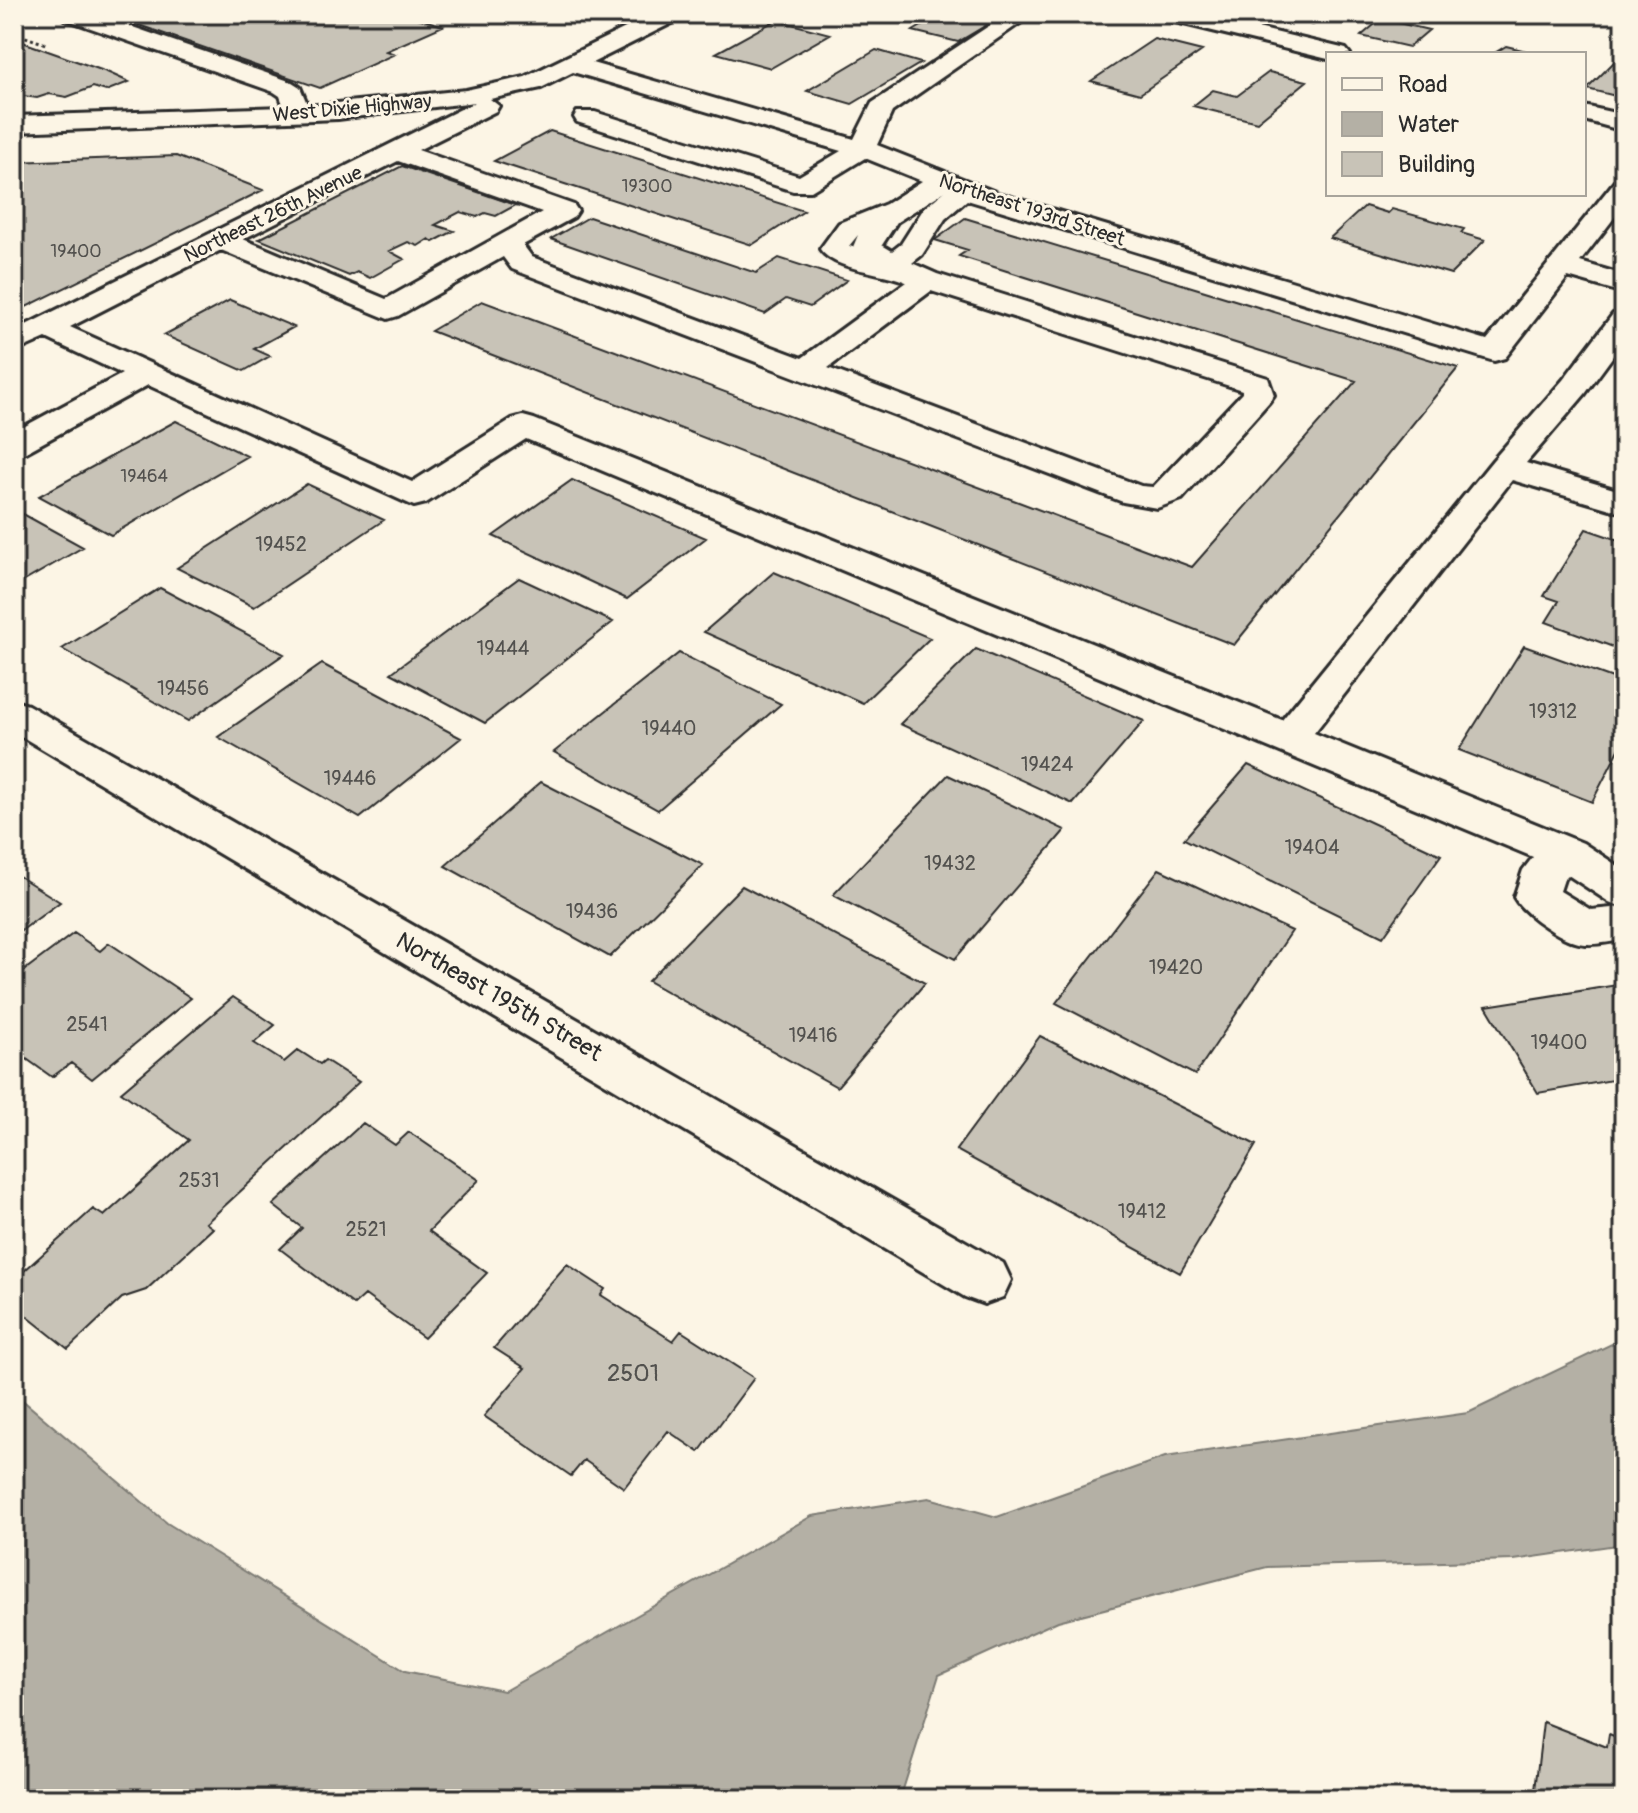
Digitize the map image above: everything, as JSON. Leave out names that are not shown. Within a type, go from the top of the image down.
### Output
[{"type":"street","points":[[73,14],[283,87],[291,92],[299,114]]},
{"type":"street","name":"West Dixie Highway","points":[[14,124],[299,114],[432,102],[532,83],[672,14]]},
{"type":"street","points":[[586,117],[802,185],[862,149],[881,108],[1022,14]]},
{"type":"street","points":[[1171,14],[1330,52]]},
{"type":"street","name":"Northeast 193rd Street","points":[[571,64],[862,149],[953,185],[1494,352],[1562,266]]},
{"type":"street","name":"Northeast 26th Avenue","points":[[14,343],[532,83]]},
{"type":"street","points":[[1586,114],[1624,123]]},
{"type":"street","points":[[220,240],[388,310],[564,211],[398,152]]},
{"type":"street","points":[[508,244],[515,257],[534,267],[1135,495],[1157,498],[1170,492],[1258,395],[1257,385],[927,280],[893,265],[857,260],[834,249],[836,239],[851,227],[953,185]]},
{"type":"street","points":[[893,265],[912,249],[953,185]]},
{"type":"street","points":[[1624,187],[1562,266],[1624,284]]},
{"type":"street","points":[[806,370],[927,280]]},
{"type":"street","points":[[1289,738],[1505,467],[1574,387],[1624,320]]},
{"type":"street","points":[[46,327],[414,496],[523,426],[1568,854],[1624,891]]},
{"type":"street","points":[[14,445],[147,373]]},
{"type":"street","points":[[1505,467],[1624,503]]},
{"type":"street","name":"Northeast 195th Street","points":[[14,714],[984,1280]]},
{"type":"street","points":[[1568,854],[1545,870],[1536,897],[1584,928],[1624,923]]},
{"type":"water","points":[[1624,1338],[1624,1544],[1514,1560],[1267,1567],[1058,1621],[939,1675],[900,1799],[14,1799],[14,1393],[167,1523],[405,1671],[504,1691],[812,1516],[929,1498],[997,1517],[1165,1457],[1468,1413]]},
{"type":"building","points":[[107,14],[405,14],[443,26],[386,51],[395,54],[320,88]]},
{"type":"building","points":[[942,14],[1005,14],[958,42],[913,31]]},
{"type":"building","points":[[1292,14],[1328,14],[1313,25],[1286,19]]},
{"type":"building","points":[[1381,19],[1429,30],[1409,47],[1361,36]]},
{"type":"building","points":[[776,20],[830,34],[771,68],[716,53]]},
{"type":"building","points":[[14,39],[129,82],[106,91],[93,87],[67,97],[49,94],[14,99]]},
{"type":"building","points":[[1154,39],[1202,51],[1140,94],[1091,81]]},
{"type":"building","points":[[1506,46],[1531,52],[1496,52]]},
{"type":"building","points":[[876,50],[921,63],[852,104],[807,91]]},
{"type":"building","points":[[1620,56],[1624,57],[1624,98],[1587,89]]},
{"type":"building","points":[[1269,72],[1307,81],[1257,122],[1193,106],[1213,90],[1237,96]]},
{"type":"building","points":[[550,131],[804,211],[752,245],[494,161]]},
{"type":"building","points":[[176,156],[263,190],[14,313],[14,162]]},
{"type":"building","points":[[402,166],[516,205],[496,216],[485,213],[477,217],[460,212],[435,225],[454,231],[433,242],[429,239],[418,246],[408,242],[389,251],[404,259],[370,278],[357,272],[349,276],[259,239]]},
{"type":"building","points":[[1365,206],[1388,213],[1392,209],[1464,229],[1461,233],[1485,240],[1451,274],[1330,238]]},
{"type":"building","points":[[589,217],[756,273],[779,258],[847,280],[810,307],[786,299],[765,314],[551,239]]},
{"type":"building","points":[[965,218],[1458,368],[1234,645],[431,331],[482,301],[1192,567],[1356,381],[959,256],[968,250],[935,240]]},
{"type":"building","points":[[230,300],[294,327],[254,349],[270,356],[244,371],[164,335]]},
{"type":"building","points":[[176,421],[247,456],[111,535],[39,496]]},
{"type":"building","points":[[572,480],[706,538],[627,599],[493,536]]},
{"type":"building","points":[[307,484],[384,520],[254,607],[177,568]]},
{"type":"building","points":[[14,509],[83,547],[14,587]]},
{"type":"building","points":[[1586,529],[1624,542],[1624,651],[1546,622],[1559,601],[1544,596]]},
{"type":"building","points":[[774,572],[930,638],[863,703],[704,632]]},
{"type":"building","points":[[519,578],[613,622],[485,723],[391,673]]},
{"type":"building","points":[[160,588],[284,654],[188,721],[62,649]]},
{"type":"building","points":[[1524,646],[1624,682],[1624,740],[1592,802],[1459,750]]},
{"type":"building","points":[[976,649],[1144,721],[1073,804],[900,724]]},
{"type":"building","points":[[679,653],[781,704],[658,810],[554,752]]},
{"type":"building","points":[[322,664],[461,738],[360,818],[218,737]]},
{"type":"building","points":[[1248,765],[1441,855],[1383,937],[1184,839]]},
{"type":"building","points":[[948,775],[1065,830],[955,959],[833,895]]},
{"type":"building","points":[[541,782],[703,865],[610,957],[445,866]]},
{"type":"building","points":[[1159,869],[1292,931],[1195,1075],[1056,1003]]},
{"type":"building","points":[[14,873],[60,902],[14,936]]},
{"type":"building","points":[[742,886],[925,983],[837,1087],[648,981]]},
{"type":"building","points":[[74,933],[100,951],[109,943],[191,998],[92,1079],[71,1063],[52,1077],[14,1050],[14,978]]},
{"type":"building","points":[[1624,984],[1624,1078],[1538,1093],[1486,1006]]},
{"type":"building","points":[[233,997],[275,1025],[254,1043],[284,1062],[298,1050],[320,1064],[325,1060],[359,1082],[206,1223],[213,1228],[146,1290],[122,1298],[68,1349],[14,1306],[14,1280],[93,1209],[104,1216],[189,1140],[121,1092]]},
{"type":"building","points":[[1040,1036],[1256,1145],[1180,1273],[956,1150]]},
{"type":"building","points":[[363,1123],[395,1145],[409,1132],[479,1180],[429,1231],[487,1273],[424,1338],[365,1295],[354,1305],[280,1249],[302,1228],[273,1205]]},
{"type":"building","points":[[567,1264],[605,1289],[601,1295],[673,1341],[681,1331],[754,1378],[699,1452],[668,1431],[624,1488],[584,1460],[571,1476],[484,1416],[525,1368],[494,1348]]},
{"type":"building","points":[[1543,1722],[1607,1747],[1609,1734],[1624,1740],[1624,1799],[1534,1799]]}]
